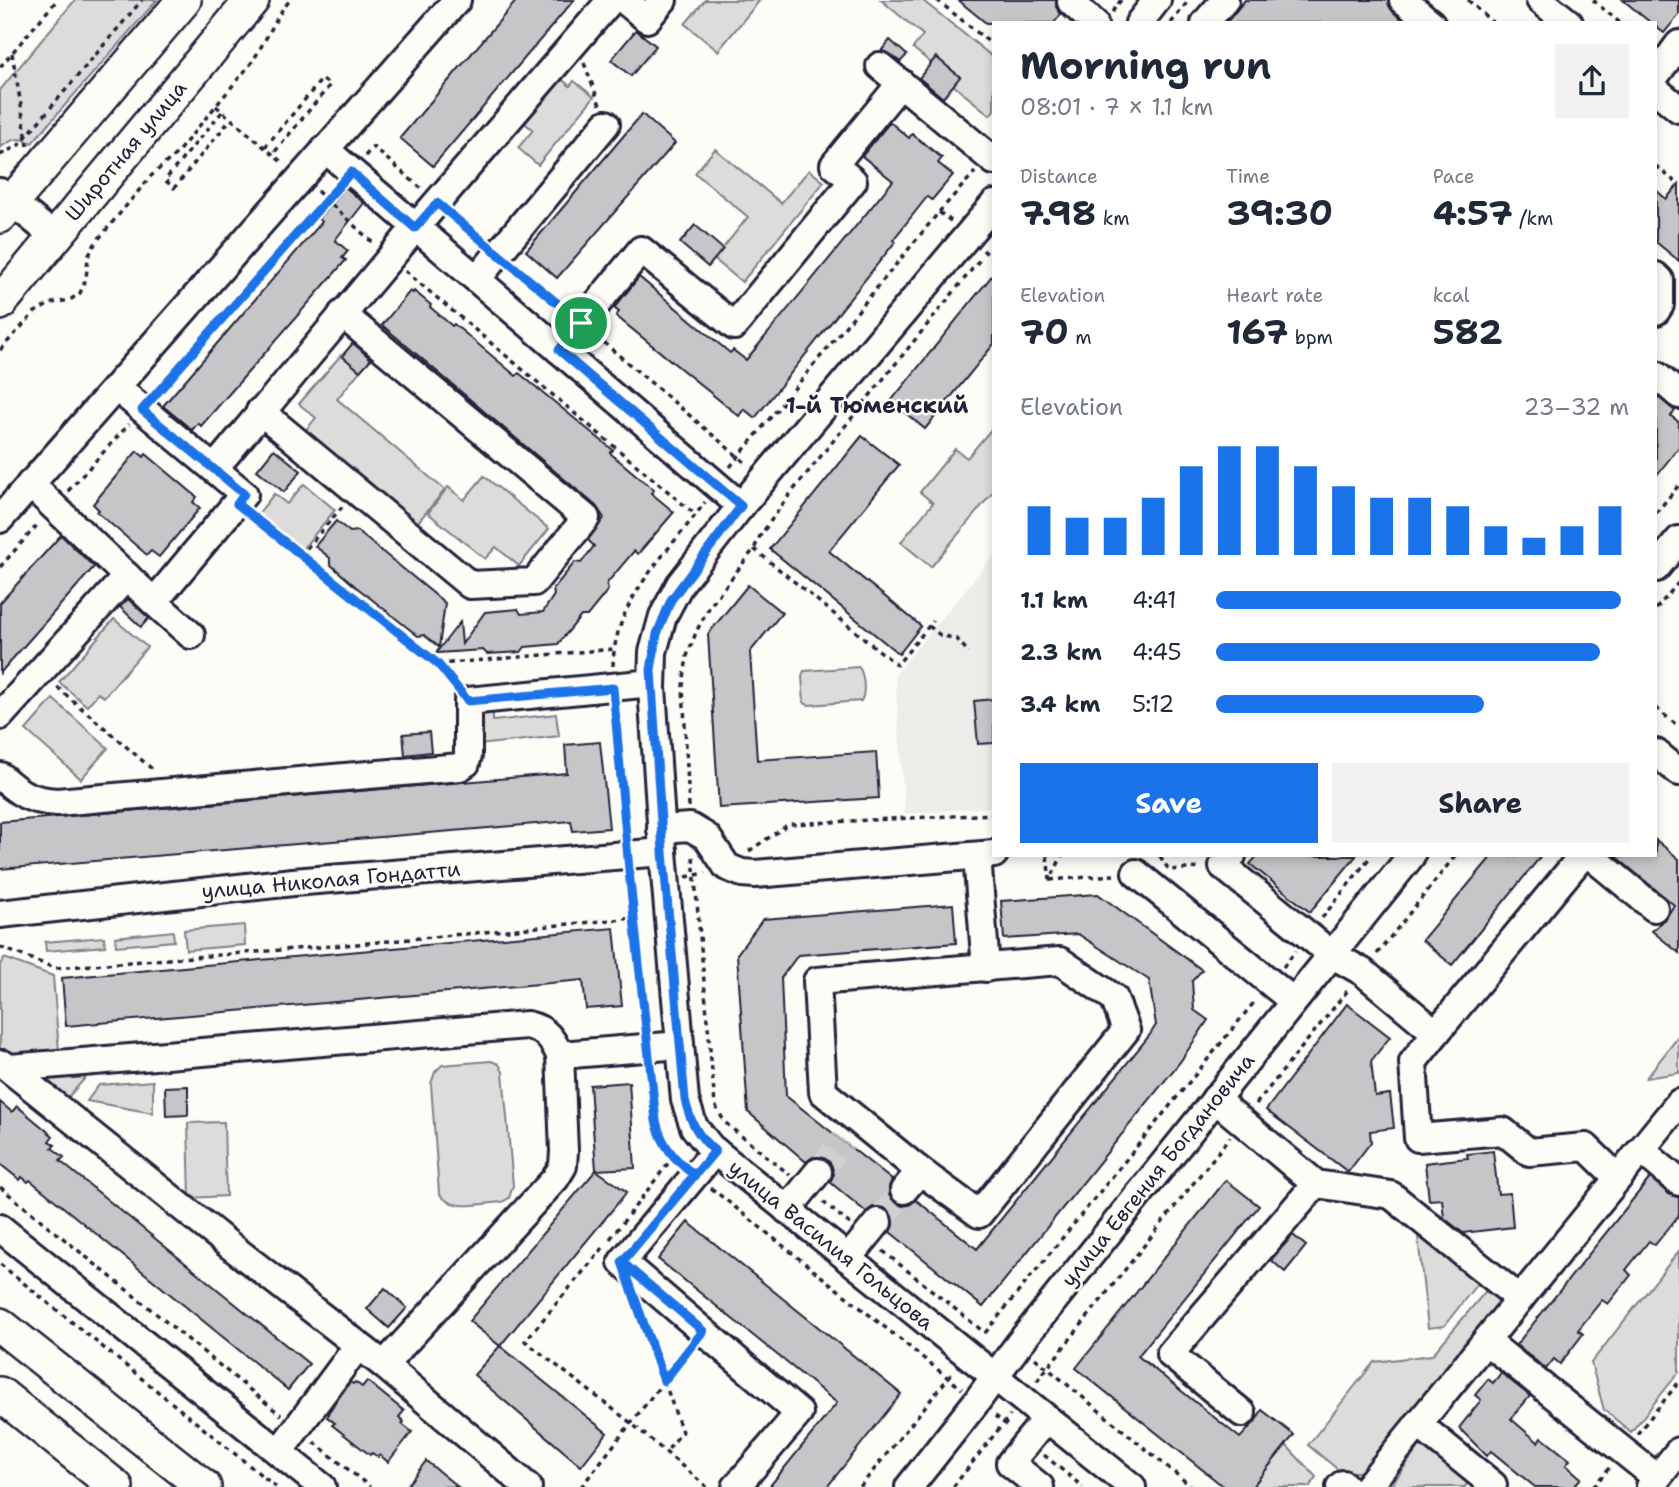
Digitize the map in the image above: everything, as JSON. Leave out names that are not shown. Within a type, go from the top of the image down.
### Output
[{"type":"main road","points":[[4,203],[184,0]]},
{"type":"main road","name":"Широтная улица","points":[[0,303],[252,0]]},
{"type":"main road","points":[[0,1325],[204,1487]]},
{"type":"main road","points":[[0,1394],[116,1487]]},
{"type":"street","points":[[0,519],[457,0]]},
{"type":"street","points":[[214,469],[342,314],[611,0]]},
{"type":"street","points":[[624,0],[647,19],[663,0]]},
{"type":"street","points":[[1207,21],[1225,0]]},
{"type":"street","points":[[1403,0],[1429,21]]},
{"type":"street","points":[[1540,0],[1566,21]]},
{"type":"street","points":[[1071,2],[1092,21]]},
{"type":"street","points":[[1657,74],[1679,44]]},
{"type":"street","points":[[880,66],[991,159]]},
{"type":"street","points":[[559,350],[641,250],[734,326],[853,181],[834,165],[901,83]]},
{"type":"street","points":[[1657,91],[1679,109]]},
{"type":"street","points":[[477,279],[606,124]]},
{"type":"street","points":[[325,149],[559,350],[710,495],[741,506]]},
{"type":"street","points":[[4,203],[55,237]]},
{"type":"street","name":"улица Василия Гольцова","points":[[992,211],[741,506],[671,600],[657,634],[653,652],[652,683],[662,841],[680,1045],[688,1114],[702,1139],[1132,1487]]},
{"type":"street","points":[[1657,277],[1660,280],[1660,305],[1657,310]]},
{"type":"street","points":[[260,411],[470,585],[534,582],[586,518],[342,314]]},
{"type":"street","points":[[1657,376],[1679,395]]},
{"type":"street","points":[[117,388],[244,494],[154,602]]},
{"type":"street","points":[[30,484],[191,635]]},
{"type":"street","points":[[1657,567],[1679,540]]},
{"type":"street","points":[[0,716],[127,576]]},
{"type":"street","points":[[0,776],[20,794],[57,802],[460,766],[466,763],[468,755],[468,701],[652,683]]},
{"type":"street","points":[[1657,754],[1679,772]]},
{"type":"street","points":[[690,827],[707,837],[727,867],[743,873],[985,855],[986,968]]},
{"type":"street","name":"улица Николая Гондатти","points":[[0,914],[293,882],[628,855],[690,827]]},
{"type":"street","name":"улица Евгения Богдановича","points":[[909,1487],[1018,1345],[1410,857]]},
{"type":"street","points":[[1581,857],[1413,1062],[1418,1138],[1503,1131],[1529,1152],[1586,1147],[1618,1178]]},
{"type":"street","points":[[1592,857],[1654,908]]},
{"type":"street","points":[[1228,861],[1308,935],[1331,954],[1363,972],[1436,1033]]},
{"type":"street","points":[[1136,873],[1293,1001]]},
{"type":"street","points":[[1060,961],[1114,998],[1126,1030],[979,1214],[912,1181],[851,1130],[822,1092],[817,981],[986,968],[1060,961]]},
{"type":"street","points":[[5,1065],[527,1025],[540,1028],[551,1038],[560,1055],[563,1166],[384,1365]]},
{"type":"street","points":[[560,1055],[680,1045]]},
{"type":"street","points":[[5,1065],[357,1347],[384,1365],[528,1487]]},
{"type":"street","points":[[1215,1099],[1316,1184],[1391,1195],[1520,1298]]},
{"type":"street","points":[[1367,1487],[1679,1103]]},
{"type":"street","points":[[1641,1150],[1679,1182]]},
{"type":"street","points":[[715,1151],[622,1262],[799,1413],[736,1487]]},
{"type":"street","points":[[787,1210],[811,1180]]},
{"type":"street","points":[[1242,1413],[1170,1354],[1316,1184]]},
{"type":"street","points":[[0,1228],[322,1487]]},
{"type":"street","points":[[848,1259],[872,1230]]},
{"type":"street","points":[[1486,1340],[1654,1482],[1679,1451]]},
{"type":"street","points":[[279,1452],[357,1347]]},
{"type":"street","points":[[1040,1487],[1010,1463],[1046,1419]]},
{"type":"street","points":[[1418,1424],[1493,1485],[1491,1487]]},
{"type":"street","points":[[1340,1487],[1343,1484],[1346,1487]]},
{"type":"path","points":[[0,67],[57,0]]},
{"type":"path","points":[[0,155],[19,145],[142,0]]},
{"type":"path","points":[[0,350],[35,312],[44,306],[76,297],[84,287],[88,257],[96,242],[151,176],[176,154],[253,61],[290,0]]},
{"type":"path","points":[[937,0],[992,44]]},
{"type":"path","points":[[1155,16],[1189,0]]},
{"type":"path","points":[[1468,0],[1491,21]]},
{"type":"path","points":[[1593,0],[1618,21]]},
{"type":"path","points":[[576,41],[606,124]]},
{"type":"path","points":[[12,52],[28,147],[33,152]]},
{"type":"path","points":[[265,147],[323,79],[330,85],[273,154]]},
{"type":"path","points":[[216,106],[327,200],[390,258],[696,515]]},
{"type":"path","points":[[222,111],[165,180],[174,188],[232,119]]},
{"type":"path","points":[[0,567],[373,147],[787,498]]},
{"type":"path","points":[[991,159],[939,212],[738,456],[637,590],[622,617],[614,649],[613,688],[630,881],[656,1121],[661,1138],[673,1157],[694,1175],[1083,1487]]},
{"type":"path","points":[[1657,167],[1679,185]]},
{"type":"path","points":[[985,1333],[872,1230],[811,1180],[730,1127],[715,1105],[690,827],[684,670],[703,618],[754,549],[787,498],[989,247]]},
{"type":"path","points":[[1657,512],[1679,485]]},
{"type":"path","points":[[300,556],[356,490]]},
{"type":"path","points":[[237,504],[438,664],[468,701]]},
{"type":"path","points":[[754,549],[897,665],[933,621]]},
{"type":"path","points":[[1657,608],[1679,582]]},
{"type":"path","points":[[929,626],[940,635],[957,639],[969,653]]},
{"type":"path","points":[[438,664],[614,649]]},
{"type":"path","points":[[40,672],[151,768],[157,793]]},
{"type":"path","points":[[1657,709],[1679,727]]},
{"type":"path","points":[[630,881],[694,877],[727,867],[789,824],[992,814]]},
{"type":"path","points":[[1047,857],[1050,880]]},
{"type":"path","points":[[1050,880],[1062,857]]},
{"type":"path","points":[[1161,857],[1169,870]]},
{"type":"path","points":[[860,1487],[1370,857]]},
{"type":"path","points":[[953,1487],[1454,857]]},
{"type":"path","points":[[1050,880],[1169,870],[1228,861]]},
{"type":"path","points":[[0,947],[55,968],[344,946],[634,918]]},
{"type":"path","points":[[673,1157],[525,1341],[631,1423],[707,1487]]},
{"type":"path","points":[[0,1187],[370,1487]]},
{"type":"path","points":[[0,1264],[276,1487]]},
{"type":"path","points":[[636,1302],[682,1432],[666,1452]]},
{"type":"path","points":[[992,1324],[1192,1487]]},
{"type":"path","points":[[581,1487],[703,1331]]},
{"type":"shaded area","points":[[75,0],[157,0],[32,143],[15,140],[0,148],[0,90]]},
{"type":"shaded area","points":[[705,0],[760,0],[718,51],[685,24]]},
{"type":"shaded area","points":[[881,0],[922,0],[992,56],[990,115],[953,85],[959,76],[937,58],[931,63],[913,48],[923,35]]},
{"type":"shaded area","points":[[558,76],[570,86],[574,81],[594,97],[538,165],[518,148],[533,130],[521,120]]},
{"type":"shaded area","points":[[715,149],[781,203],[809,170],[824,182],[742,282],[714,259],[748,217],[695,173]]},
{"type":"shaded area","points":[[341,355],[360,371],[337,399],[445,490],[412,529],[318,450],[322,445],[305,431],[316,418],[299,404]]},
{"type":"shaded area","points":[[992,428],[992,493],[931,567],[901,542],[933,503],[920,492],[955,449],[967,458]]},
{"type":"shaded area","points":[[484,476],[549,529],[519,566],[496,547],[485,559],[428,513],[448,487],[464,500]]},
{"type":"shaded area","points":[[304,484],[335,510],[300,552],[257,515],[274,494],[287,504]]},
{"type":"shaded area","points":[[992,557],[992,807],[905,814],[895,675]]},
{"type":"shaded area","points":[[114,619],[147,647],[104,697],[98,693],[87,706],[59,682]]},
{"type":"shaded area","points":[[859,667],[864,684],[861,701],[809,705],[804,703],[804,671]]},
{"type":"shaded area","points":[[53,699],[108,748],[81,779],[26,730]]},
{"type":"shaded area","points":[[477,708],[493,710],[493,721],[556,714],[559,736],[479,745]]},
{"type":"shaded area","points":[[244,925],[245,945],[186,950],[184,930]]},
{"type":"shaded area","points":[[173,931],[174,941],[116,946],[115,937]]},
{"type":"shaded area","points":[[104,937],[105,946],[46,951],[45,942]]},
{"type":"shaded area","points":[[4,958],[53,976],[59,1051],[10,1054],[0,1051],[0,965]]},
{"type":"shaded area","points":[[1679,1036],[1679,1073],[1646,1078]]},
{"type":"shaded area","points":[[491,1061],[499,1064],[503,1072],[513,1186],[509,1198],[502,1202],[467,1205],[451,1203],[439,1193],[431,1084],[435,1072],[442,1065]]},
{"type":"shaded area","points":[[86,1069],[86,1077],[62,1104],[44,1084],[45,1073]]},
{"type":"shaded area","points":[[153,1081],[153,1113],[87,1101],[99,1085]]},
{"type":"shaded area","points":[[224,1122],[226,1196],[190,1198],[188,1123]]},
{"type":"shaded area","points":[[1417,1228],[1480,1280],[1444,1326],[1428,1328]]},
{"type":"shaded area","points":[[1679,1251],[1679,1372],[1631,1432],[1604,1410],[1591,1363]]},
{"type":"shaded area","points":[[1490,1286],[1501,1305],[1362,1472],[1341,1472],[1308,1445],[1374,1362],[1432,1355]]},
{"type":"shaded area","points":[[1422,1443],[1468,1482],[1465,1487],[1390,1487]]},
{"type":"shaded area","points":[[1286,1445],[1316,1477],[1310,1487],[1252,1487]]},
{"type":"building","points":[[517,0],[574,0],[433,166],[400,138]]},
{"type":"building","points":[[958,0],[1056,0],[1056,7],[1061,14],[1056,21],[986,23]]},
{"type":"building","points":[[1245,0],[1388,0],[1393,12],[1404,21],[1228,21]]},
{"type":"building","points":[[1623,0],[1679,0],[1679,15],[1664,33],[1657,28],[1657,21],[1649,21]]},
{"type":"building","points":[[636,30],[656,46],[631,76],[611,60]]},
{"type":"building","points":[[890,40],[907,55],[900,62],[881,51]]},
{"type":"building","points":[[936,57],[960,77],[943,98],[919,78]]},
{"type":"building","points":[[642,114],[675,143],[557,278],[526,251]]},
{"type":"building","points":[[890,122],[909,138],[912,134],[942,158],[938,163],[953,175],[932,200],[927,197],[893,240],[895,242],[755,418],[744,409],[739,416],[616,316],[619,312],[614,308],[639,277],[730,353],[733,350],[746,360],[893,181],[862,156]]},
{"type":"building","points":[[1679,184],[1679,261],[1657,243],[1657,191],[1666,199]]},
{"type":"building","points":[[345,187],[364,203],[335,240],[348,251],[342,258],[346,260],[201,426],[198,423],[192,430],[163,406],[322,222],[318,219]]},
{"type":"building","points":[[695,225],[723,249],[708,267],[680,243]]},
{"type":"building","points":[[992,275],[992,346],[925,429],[891,401]]},
{"type":"building","points":[[410,291],[414,291],[452,326],[454,324],[516,376],[519,373],[613,450],[610,453],[654,490],[651,493],[674,512],[638,554],[634,551],[607,583],[608,590],[587,616],[581,616],[558,644],[525,647],[521,652],[487,654],[483,650],[436,653],[460,622],[462,644],[485,612],[518,609],[521,614],[543,612],[554,595],[553,589],[575,562],[581,563],[594,546],[588,540],[604,518],[596,506],[382,325]]},
{"type":"building","points":[[353,343],[371,359],[360,371],[342,356]]},
{"type":"building","points":[[1657,396],[1675,411],[1671,416],[1679,422],[1679,447],[1657,475]]},
{"type":"building","points":[[862,436],[899,465],[829,551],[921,626],[899,654],[770,549]]},
{"type":"building","points":[[274,449],[301,471],[284,492],[257,470]]},
{"type":"building","points":[[137,451],[144,457],[146,454],[197,497],[193,502],[200,508],[159,557],[151,551],[147,555],[97,512],[99,510],[93,504]]},
{"type":"building","points":[[336,521],[350,532],[357,531],[445,603],[439,647],[424,635],[418,636],[355,586],[330,564],[330,558],[315,546]]},
{"type":"building","points":[[61,535],[94,567],[0,673],[0,603]]},
{"type":"building","points":[[748,585],[782,613],[750,652],[757,760],[876,752],[879,798],[719,808],[708,634]]},
{"type":"building","points":[[128,599],[149,618],[141,627],[120,607]]},
{"type":"building","points":[[992,699],[992,743],[978,744],[974,701]]},
{"type":"building","points":[[429,732],[431,752],[405,755],[403,734]]},
{"type":"building","points":[[600,742],[609,828],[573,831],[571,821],[0,869],[0,822],[567,773],[565,745]]},
{"type":"building","points":[[1657,841],[1679,859],[1679,953],[1652,931],[1666,918],[1674,905],[1616,857],[1657,857]]},
{"type":"building","points":[[1256,857],[1355,857],[1310,912],[1250,864]]},
{"type":"building","points":[[1491,857],[1540,857],[1452,965],[1422,940]]},
{"type":"building","points":[[1098,894],[1202,970],[1192,981],[1194,1010],[1208,1020],[1180,1062],[983,1307],[890,1232],[893,1217],[887,1209],[873,1207],[866,1212],[830,1182],[834,1174],[828,1160],[820,1156],[806,1162],[748,1112],[737,954],[763,919],[953,904],[956,943],[798,955],[781,978],[786,1096],[892,1180],[889,1195],[894,1202],[902,1206],[916,1200],[977,1249],[1156,1025],[1149,980],[1078,934],[1004,939],[1001,901]]},
{"type":"building","points":[[614,928],[622,1006],[586,1009],[583,980],[66,1026],[62,978]]},
{"type":"building","points":[[1347,1004],[1390,1037],[1371,1061],[1375,1096],[1390,1094],[1394,1128],[1370,1131],[1371,1142],[1348,1172],[1266,1110]]},
{"type":"building","points":[[629,1082],[635,1168],[596,1170],[590,1085]]},
{"type":"building","points":[[188,1086],[188,1115],[166,1116],[165,1087]]},
{"type":"building","points":[[0,1102],[12,1112],[17,1106],[53,1136],[49,1141],[55,1145],[52,1148],[64,1157],[60,1161],[309,1364],[288,1390],[30,1180],[28,1182],[22,1177],[20,1180],[0,1164]]},
{"type":"building","points":[[1493,1151],[1498,1194],[1510,1193],[1513,1227],[1463,1233],[1444,1218],[1442,1199],[1429,1200],[1425,1163],[1468,1158],[1467,1154]]},
{"type":"building","points":[[596,1170],[627,1192],[500,1346],[469,1321]]},
{"type":"building","points":[[1650,1178],[1669,1194],[1679,1197],[1679,1215],[1655,1245],[1649,1241],[1626,1270],[1631,1275],[1608,1304],[1602,1300],[1578,1330],[1583,1334],[1560,1364],[1554,1359],[1546,1369],[1516,1345]]},
{"type":"building","points":[[1226,1180],[1259,1206],[1138,1356],[1240,1438],[1262,1410],[1294,1435],[1252,1487],[1224,1487],[1076,1368]]},
{"type":"building","points":[[688,1222],[901,1394],[827,1487],[769,1487],[837,1403],[658,1259]]},
{"type":"building","points":[[1293,1235],[1306,1246],[1285,1272],[1271,1260]]},
{"type":"building","points":[[385,1288],[407,1308],[389,1328],[367,1309]]},
{"type":"building","points":[[500,1346],[607,1433],[581,1466],[474,1375]]},
{"type":"building","points":[[1501,1373],[1530,1396],[1511,1419],[1538,1442],[1541,1437],[1570,1460],[1566,1465],[1581,1478],[1573,1487],[1535,1487],[1491,1451],[1487,1456],[1459,1428],[1481,1400],[1475,1395],[1488,1379],[1493,1383]]},
{"type":"building","points":[[367,1381],[404,1411],[399,1417],[404,1422],[402,1424],[412,1432],[388,1462],[380,1455],[370,1455],[332,1425],[335,1423],[327,1417],[350,1382],[362,1387]]},
{"type":"building","points":[[426,1461],[458,1487],[406,1487]]},
{"type":"tunnel","points":[[818,1172],[843,1140]]},
{"type":"tunnel","points":[[878,1222],[904,1190]]},
{"type":"district","name":"1-й Тюменский","points":[[877,405]]},
{"type":"route","points":[[581,323],[437,203],[415,228],[351,172],[142,410],[244,494],[237,504],[438,664],[468,701],[613,688],[630,881],[656,1121],[665,1146],[676,1160],[694,1175],[622,1262],[703,1331],[664,1381],[622,1262],[715,1151],[694,1127],[685,1100],[663,852],[651,670],[657,634],[671,600],[680,584],[741,506],[559,350],[581,323]]}]
